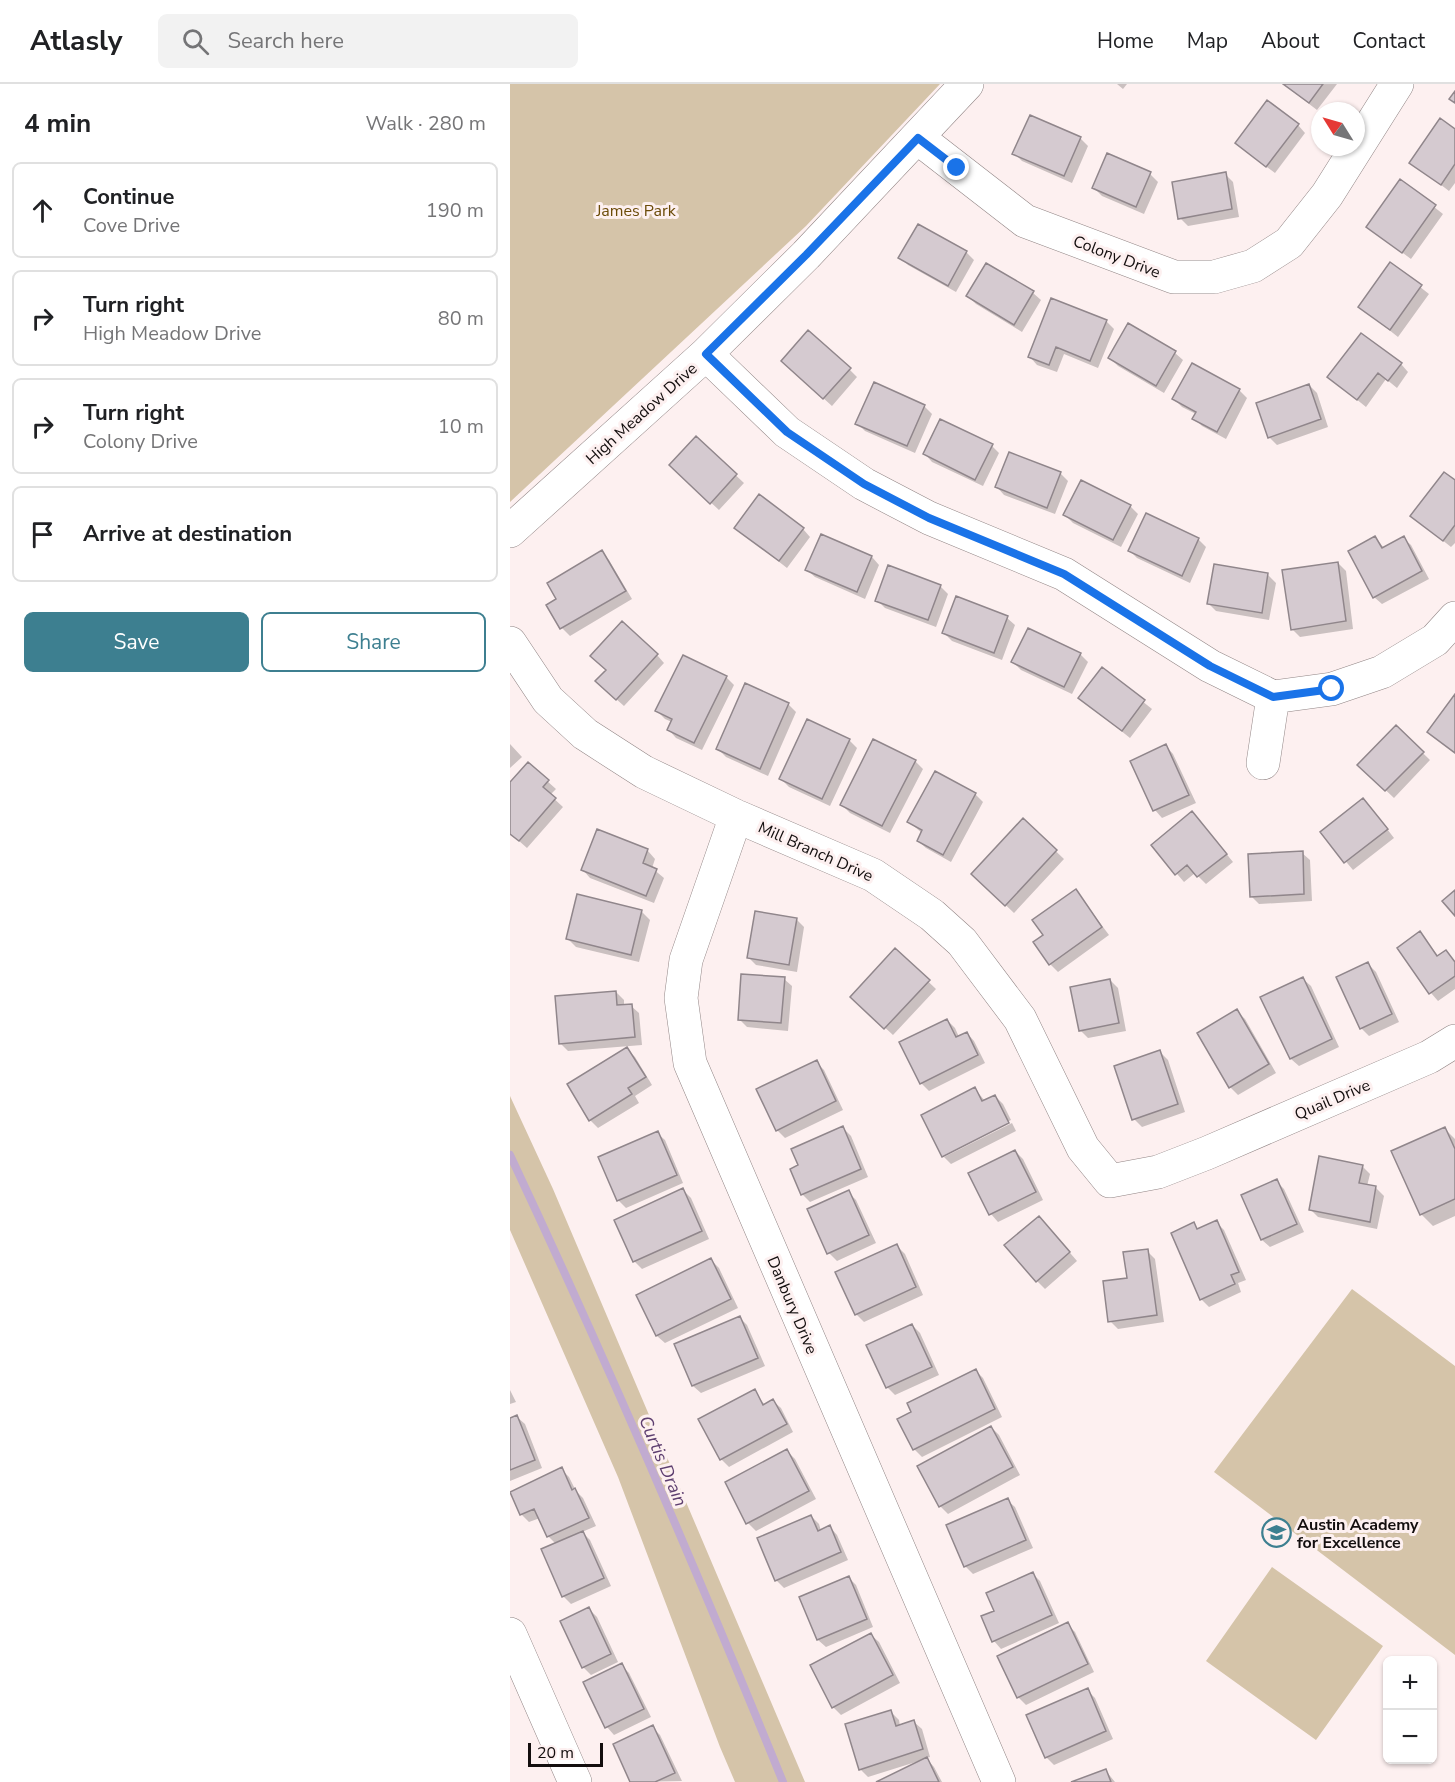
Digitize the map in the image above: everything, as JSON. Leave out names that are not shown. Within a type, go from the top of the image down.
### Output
[{"type":"street","name":"High Meadow Drive","points":[[510,531],[706,354],[806,255],[967,84]]},
{"type":"street","name":"Colony Drive","points":[[918,138],[1025,221],[1173,278],[1214,277],[1253,266],[1289,243],[1327,195],[1398,84]]},
{"type":"street","points":[[706,354],[787,432],[864,484],[929,518],[1064,574],[1210,666],[1273,697],[1332,689],[1382,672],[1435,640],[1455,618]]},
{"type":"street","name":"Mill Branch Drive","points":[[510,643],[548,700],[585,734],[644,772],[736,816],[873,875],[932,915],[962,942],[1020,1019],[1083,1148],[1110,1181],[1158,1172],[1207,1153]]},
{"type":"street","points":[[1263,763],[1273,697]]},
{"type":"street","name":"Danbury Drive","points":[[736,816],[686,960],[681,998],[690,1063],[999,1782]]},
{"type":"street","name":"Quail Drive","points":[[1207,1153],[1429,1057],[1455,1041]]},
{"type":"street","points":[[510,1634],[575,1782]]},
{"type":"green space","name":"James Park","points":[[510,84],[940,84],[806,226],[510,502]]},
{"type":"green space","points":[[510,1096],[553,1189],[805,1782],[735,1782],[618,1477],[510,1230]]},
{"type":"green space","points":[[1352,1289],[1455,1366],[1455,1655],[1214,1472]]},
{"type":"green space","points":[[1272,1567],[1383,1646],[1316,1740],[1206,1661]]},
{"type":"building","points":[[1283,84],[1323,84],[1309,103]]},
{"type":"building","points":[[1455,91],[1455,103],[1449,99]]},
{"type":"building","points":[[1267,100],[1299,124],[1266,167],[1235,143]]},
{"type":"building","points":[[1030,115],[1081,137],[1064,176],[1012,154]]},
{"type":"building","points":[[1440,118],[1455,129],[1455,164],[1441,185],[1409,163]]},
{"type":"building","points":[[1107,153],[1151,172],[1136,207],[1092,188]]},
{"type":"building","points":[[1226,172],[1232,209],[1178,219],[1172,182]]},
{"type":"building","points":[[1400,179],[1436,205],[1402,253],[1366,227]]},
{"type":"building","points":[[918,224],[967,251],[948,286],[898,258]]},
{"type":"building","points":[[1390,262],[1422,285],[1390,330],[1358,307]]},
{"type":"building","points":[[986,263],[1034,291],[1014,325],[966,296]]},
{"type":"building","points":[[1051,298],[1107,320],[1090,361],[1056,347],[1049,365],[1028,357]]},
{"type":"building","points":[[1128,323],[1176,351],[1156,386],[1108,358]]},
{"type":"building","points":[[808,330],[851,368],[823,399],[781,361]]},
{"type":"building","points":[[1361,333],[1402,363],[1388,381],[1378,373],[1357,400],[1327,377]]},
{"type":"building","points":[[1192,363],[1240,389],[1217,432],[1192,419],[1196,412],[1172,399]]},
{"type":"building","points":[[874,382],[925,405],[907,446],[855,424]]},
{"type":"building","points":[[1309,384],[1321,419],[1268,438],[1256,403]]},
{"type":"building","points":[[940,419],[993,444],[975,480],[923,454]]},
{"type":"building","points":[[696,436],[737,474],[710,504],[669,465]]},
{"type":"building","points":[[1009,452],[1061,472],[1047,508],[995,487]]},
{"type":"building","points":[[1444,472],[1455,480],[1455,525],[1443,541],[1410,516]]},
{"type":"building","points":[[1081,480],[1131,505],[1113,540],[1063,515]]},
{"type":"building","points":[[759,494],[804,528],[779,561],[734,528]]},
{"type":"building","points":[[1146,513],[1199,538],[1182,576],[1128,551]]},
{"type":"building","points":[[821,534],[872,556],[857,592],[805,570]]},
{"type":"building","points":[[1375,536],[1382,548],[1404,536],[1422,571],[1373,598],[1348,551]]},
{"type":"building","points":[[602,550],[626,591],[560,629],[546,605],[556,599],[547,583]]},
{"type":"building","points":[[1338,562],[1346,621],[1291,630],[1282,570]]},
{"type":"building","points":[[1214,564],[1268,573],[1262,613],[1207,604]]},
{"type":"building","points":[[888,565],[941,585],[928,620],[875,601]]},
{"type":"building","points":[[956,596],[1008,616],[994,653],[942,633]]},
{"type":"building","points":[[622,621],[658,654],[616,700],[595,681],[606,670],[590,656]]},
{"type":"building","points":[[1028,628],[1081,653],[1064,687],[1011,662]]},
{"type":"building","points":[[683,655],[727,676],[694,743],[667,730],[672,719],[655,711]]},
{"type":"building","points":[[1102,667],[1145,700],[1122,731],[1078,698]]},
{"type":"building","points":[[745,683],[789,703],[760,769],[716,749]]},
{"type":"building","points":[[1455,694],[1455,753],[1427,732]]},
{"type":"building","points":[[807,719],[850,739],[822,799],[779,779]]},
{"type":"building","points":[[1396,725],[1424,752],[1385,791],[1357,765]]},
{"type":"building","points":[[873,739],[916,760],[882,826],[840,805]]},
{"type":"building","points":[[1166,744],[1189,795],[1153,811],[1130,761]]},
{"type":"building","points":[[528,762],[549,780],[543,787],[556,798],[519,841],[510,834],[510,782]]},
{"type":"building","points":[[935,771],[976,793],[943,855],[917,841],[922,830],[907,822]]},
{"type":"building","points":[[1363,798],[1388,829],[1344,863],[1320,832]]},
{"type":"building","points":[[1192,811],[1227,854],[1197,877],[1187,865],[1175,875],[1151,845]]},
{"type":"building","points":[[1023,818],[1057,850],[1005,906],[971,874]]},
{"type":"building","points":[[597,829],[648,849],[643,863],[657,869],[646,896],[581,870]]},
{"type":"building","points":[[1303,851],[1304,894],[1250,897],[1248,854]]},
{"type":"building","points":[[1076,889],[1102,927],[1049,965],[1033,942],[1043,935],[1032,920]]},
{"type":"building","points":[[1455,890],[1455,916],[1442,901]]},
{"type":"building","points":[[577,894],[642,910],[631,955],[566,939]]},
{"type":"building","points":[[755,911],[797,918],[789,965],[747,958]]},
{"type":"building","points":[[1420,931],[1437,956],[1446,950],[1455,962],[1455,976],[1429,994],[1397,948]]},
{"type":"building","points":[[895,948],[930,980],[884,1029],[850,997]]},
{"type":"building","points":[[1368,962],[1392,1014],[1360,1029],[1336,977]]},
{"type":"building","points":[[741,974],[785,977],[781,1023],[738,1020]]},
{"type":"building","points":[[1303,977],[1332,1039],[1290,1059],[1260,997]]},
{"type":"building","points":[[1110,979],[1119,1023],[1079,1031],[1070,987]]},
{"type":"building","points":[[616,991],[617,1005],[632,1004],[635,1037],[559,1044],[555,996]]},
{"type":"building","points":[[1237,1009],[1269,1064],[1229,1088],[1197,1033]]},
{"type":"building","points":[[947,1019],[956,1037],[967,1032],[978,1055],[920,1084],[899,1042]]},
{"type":"building","points":[[627,1047],[646,1077],[628,1088],[632,1094],[589,1121],[567,1084]]},
{"type":"building","points":[[1160,1050],[1178,1104],[1132,1120],[1114,1066]]},
{"type":"building","points":[[817,1060],[836,1101],[776,1131],[756,1089]]},
{"type":"building","points":[[975,1087],[982,1101],[995,1095],[1009,1123],[942,1157],[921,1115]]},
{"type":"building","points":[[843,1126],[861,1169],[801,1195],[790,1169],[798,1165],[791,1149]]},
{"type":"building","points":[[1445,1127],[1455,1149],[1455,1199],[1420,1215],[1391,1151]]},
{"type":"building","points":[[658,1131],[677,1175],[617,1201],[598,1157]]},
{"type":"building","points":[[1015,1150],[1036,1192],[989,1215],[968,1173]]},
{"type":"building","points":[[1319,1156],[1363,1165],[1359,1183],[1376,1186],[1370,1222],[1309,1210]]},
{"type":"building","points":[[1277,1179],[1297,1224],[1261,1240],[1241,1195]]},
{"type":"building","points":[[683,1188],[702,1231],[633,1262],[614,1220]]},
{"type":"building","points":[[849,1190],[869,1235],[827,1254],[807,1209]]},
{"type":"building","points":[[1039,1216],[1070,1252],[1036,1282],[1004,1245]]},
{"type":"building","points":[[1217,1220],[1239,1272],[1231,1275],[1235,1284],[1200,1300],[1171,1233],[1194,1222],[1197,1229]]},
{"type":"building","points":[[897,1244],[916,1287],[855,1315],[835,1272]]},
{"type":"building","points":[[1148,1249],[1157,1315],[1108,1322],[1103,1281],[1127,1278],[1123,1252]]},
{"type":"building","points":[[711,1258],[731,1299],[656,1336],[636,1295]]},
{"type":"building","points":[[740,1316],[758,1358],[692,1386],[674,1344]]},
{"type":"building","points":[[912,1324],[932,1367],[886,1388],[866,1345]]},
{"type":"building","points":[[976,1369],[995,1409],[913,1450],[897,1419],[911,1412],[907,1403]]},
{"type":"building","points":[[755,1389],[763,1405],[773,1399],[787,1424],[720,1460],[698,1419]]},
{"type":"building","points":[[517,1415],[535,1460],[510,1470],[510,1418]]},
{"type":"building","points":[[991,1426],[1013,1467],[939,1507],[917,1466]]},
{"type":"building","points":[[787,1449],[809,1491],[746,1524],[725,1482]]},
{"type":"building","points":[[562,1467],[572,1490],[575,1488],[589,1518],[547,1537],[534,1509],[520,1515],[510,1492]]},
{"type":"building","points":[[1008,1498],[1026,1540],[964,1567],[946,1525]]},
{"type":"building","points":[[811,1515],[818,1531],[830,1525],[841,1552],[775,1581],[757,1538]]},
{"type":"building","points":[[583,1531],[604,1578],[562,1597],[541,1549]]},
{"type":"building","points":[[1033,1572],[1052,1615],[992,1642],[981,1616],[994,1611],[986,1593]]},
{"type":"building","points":[[849,1576],[867,1619],[817,1640],[799,1597]]},
{"type":"building","points":[[589,1607],[611,1654],[582,1668],[560,1621]]},
{"type":"building","points":[[1068,1622],[1088,1664],[1017,1698],[997,1656]]},
{"type":"building","points":[[871,1633],[893,1675],[832,1708],[810,1665]]},
{"type":"building","points":[[622,1663],[644,1709],[605,1728],[583,1682]]},
{"type":"building","points":[[1088,1688],[1106,1731],[1045,1758],[1026,1715]]},
{"type":"building","points":[[891,1710],[896,1726],[914,1720],[923,1749],[859,1770],[845,1724]]},
{"type":"building","points":[[653,1725],[675,1773],[655,1782],[630,1782],[613,1744]]},
{"type":"building","points":[[927,1757],[939,1782],[876,1782]]},
{"type":"building","points":[[1106,1769],[1111,1782],[1071,1782]]},
{"type":"waterway","name":"Curtis Drain","points":[[510,1155],[651,1467],[783,1782]]},
{"type":"place","name":"Austin Academy for Excellence","points":[[1276,1533]]},
{"type":"route","points":[[957,168],[918,138],[806,255],[706,354],[787,432],[864,484],[929,518],[1064,574],[1210,666],[1273,697],[1332,689]]}]
